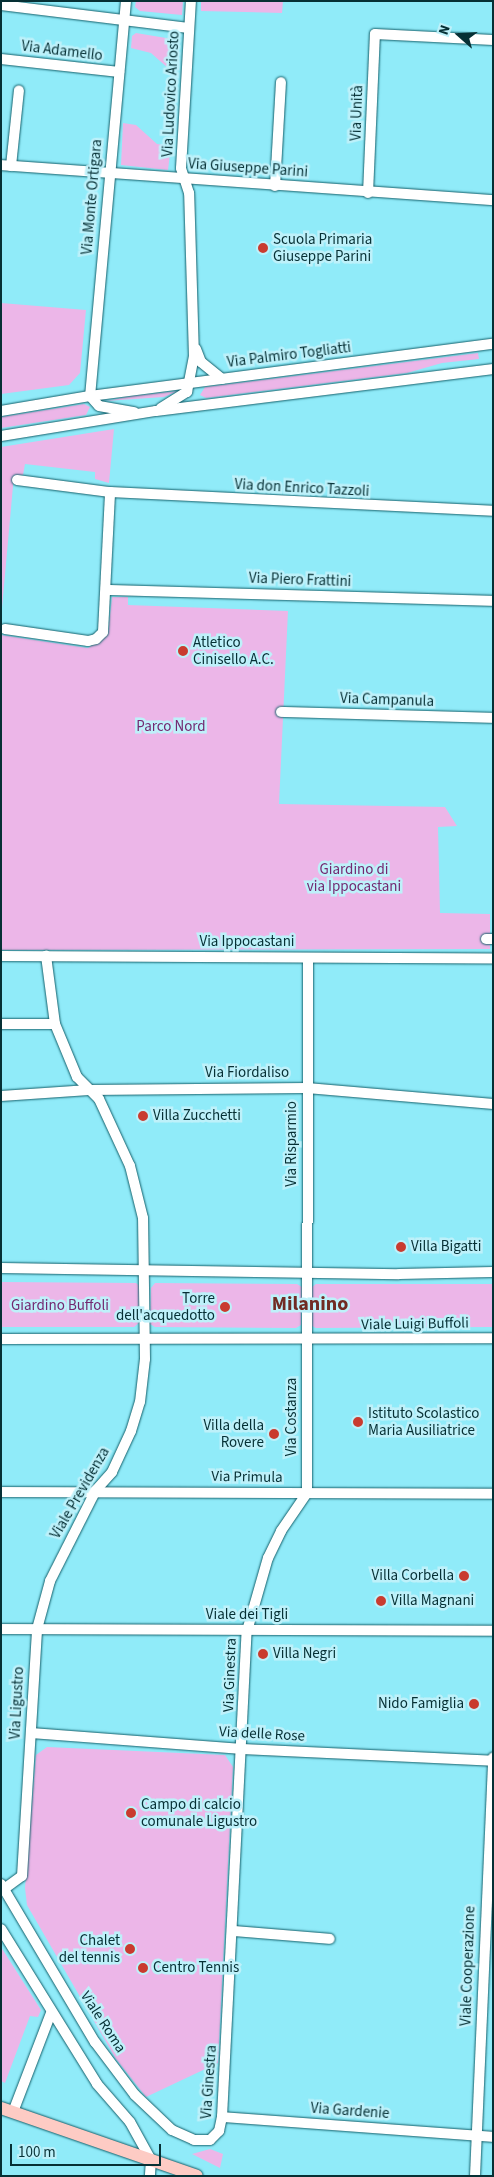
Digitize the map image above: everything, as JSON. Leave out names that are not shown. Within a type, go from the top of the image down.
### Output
[{"type":"main road","points":[[7,2110],[197,2176]]},
{"type":"street","name":"Via Monte Ortigara","points":[[90,396],[126,1]]},
{"type":"street","name":"Via Ludovico Ariosto","points":[[190,383],[193,336],[189,193],[182,162],[191,1]]},
{"type":"street","points":[[1,5],[190,28]]},
{"type":"street","name":"Via Unità","points":[[368,193],[375,34],[493,40]]},
{"type":"street","name":"Via Adamello","points":[[1,59],[119,72]]},
{"type":"street","points":[[275,186],[281,82]]},
{"type":"street","points":[[6,165],[19,90]]},
{"type":"street","name":"Via Giuseppe Parini","points":[[6,165],[186,180],[493,200]]},
{"type":"street","name":"Via Ludovico Ariosto","points":[[193,336],[201,362],[222,378]]},
{"type":"street","name":"Via Palmiro Togliatti","points":[[1,411],[90,396],[222,378],[493,344]]},
{"type":"street","points":[[1,436],[156,411],[493,369]]},
{"type":"street","points":[[156,411],[183,396],[190,383]]},
{"type":"street","points":[[90,396],[99,406],[142,413]]},
{"type":"street","name":"Via don Enrico Tazzoli","points":[[16,480],[110,492],[493,511]]},
{"type":"street","points":[[5,629],[88,641],[96,639],[103,632],[110,492]]},
{"type":"street","name":"Via Piero Frattini","points":[[106,590],[493,601]]},
{"type":"street","name":"Via Campanula","points":[[280,712],[493,718]]},
{"type":"street","name":"Via Ippocastani","points":[[1,956],[493,959]]},
{"type":"street","points":[[46,956],[55,1024],[77,1077],[106,1112],[130,1166],[142,1218],[145,1270],[144,1340]]},
{"type":"street","name":"Via Risparmio","points":[[308,958],[308,1270]]},
{"type":"street","points":[[1,1024],[55,1024]]},
{"type":"street","name":"Via Fiordaliso","points":[[1,1096],[89,1090],[307,1088],[493,1104]]},
{"type":"street","points":[[1,1268],[308,1270],[400,1274],[493,1272]]},
{"type":"street","points":[[308,1270],[308,1340]]},
{"type":"street","name":"Viale Luigi Buffoli","points":[[1,1339],[308,1340],[493,1338]]},
{"type":"street","name":"Viale Previdenza","points":[[37,1629],[50,1581],[96,1490],[112,1472],[131,1431],[144,1374],[144,1340]]},
{"type":"street","name":"Via Costanza","points":[[307,1493],[308,1340]]},
{"type":"street","name":"Via Primula","points":[[1,1492],[96,1490],[493,1494]]},
{"type":"street","points":[[247,1631],[268,1558],[281,1531],[307,1493]]},
{"type":"street","name":"Viale dei Tigli","points":[[1,1629],[493,1631]]},
{"type":"street","name":"Via Ligustro","points":[[2,1887],[22,1876],[37,1629]]},
{"type":"street","name":"Via Ginestra","points":[[210,2140],[219,2131],[222,2117],[247,1631]]},
{"type":"street","name":"Via delle Rose","points":[[31,1733],[242,1749],[493,1761]]},
{"type":"street","name":"Viale Cooperazione","points":[[475,2176],[490,1892],[493,1757]]},
{"type":"street","points":[[1,1900],[2,1887]]},
{"type":"street","name":"Viale Roma","points":[[2,1887],[96,2042],[135,2095],[172,2130],[194,2140],[210,2140]]},
{"type":"street","points":[[1,1929],[97,2084],[130,2122],[151,2160],[150,2176]]},
{"type":"street","points":[[233,1931],[330,1939]]},
{"type":"street","points":[[7,2110],[51,2012]]},
{"type":"street","name":"Via Gardenie","points":[[222,2117],[493,2137]]},
{"type":"green space","points":[[136,1],[183,1],[182,15],[140,11],[135,7]]},
{"type":"green space","points":[[201,1],[283,1],[282,13],[201,11]]},
{"type":"green space","points":[[136,33],[178,40],[179,70],[169,69],[151,53],[131,48],[132,36]]},
{"type":"green space","points":[[123,123],[136,125],[157,144],[171,146],[168,170],[121,165]]},
{"type":"green space","points":[[1,303],[86,310],[80,373],[69,385],[1,394]]},
{"type":"green space","points":[[478,353],[479,359],[442,363],[407,373],[206,398],[200,395],[205,387]]},
{"type":"green space","points":[[178,391],[164,397],[106,401],[132,396]]},
{"type":"green space","points":[[84,404],[90,407],[86,415],[1,428],[1,417]]},
{"type":"green space","points":[[114,429],[109,483],[95,479],[95,472],[25,464],[23,475],[14,475],[1,619],[1,447]]},
{"type":"green space","points":[[112,597],[128,597],[128,605],[288,611],[279,804],[445,807],[457,826],[438,827],[440,913],[490,914],[490,949],[1,950],[1,635],[88,648],[108,634]]},
{"type":"green space","name":"Giardino Buffoli","points":[[1,1282],[136,1283],[140,1286],[139,1323],[134,1327],[1,1327]]},
{"type":"green space","points":[[155,1283],[297,1284],[302,1287],[301,1325],[296,1328],[155,1327],[150,1324],[151,1288]]},
{"type":"green space","points":[[316,1284],[492,1284],[493,1327],[316,1328],[312,1326],[312,1287]]},
{"type":"green space","points":[[47,1747],[225,1755],[233,1767],[218,2063],[146,2097],[116,2059],[27,1905],[25,1888],[36,1755]]},
{"type":"green space","points":[[1,1947],[41,2010],[38,2017],[30,2016],[5,2083],[1,2081]]},
{"type":"green space","points":[[210,2149],[223,2154],[220,2168],[192,2154]]},
{"type":"place","name":"Scuola Primaria Giuseppe Parini","points":[[263,248]]},
{"type":"place","name":"Atletico Cinisello A.C.","points":[[183,651]]},
{"type":"place","name":"Villa Zucchetti","points":[[143,1116]]},
{"type":"place","name":"Villa Bigatti","points":[[401,1247]]},
{"type":"place","name":"Torre dell'acquedotto","points":[[225,1307]]},
{"type":"place","name":"Istituto Scolastico Maria Ausiliatrice","points":[[358,1422]]},
{"type":"place","name":"Villa della Rovere","points":[[274,1434]]},
{"type":"place","name":"Villa Corbella","points":[[464,1576]]},
{"type":"place","name":"Villa Magnani","points":[[381,1601]]},
{"type":"place","name":"Villa Negri","points":[[263,1654]]},
{"type":"place","name":"Nido Famiglia","points":[[474,1704]]},
{"type":"place","name":"Campo di calcio comunale Ligustro","points":[[131,1813]]},
{"type":"place","name":"Chalet del tennis","points":[[130,1949]]},
{"type":"place","name":"Centro Tennis","points":[[143,1968]]},
{"type":"district","name":"Milanino","points":[[310,1304]]},
{"type":"park label","name":"Parco Nord","points":[[171,727]]},
{"type":"park label","name":"Giardino di via Ippocastani","points":[[354,878]]}]
